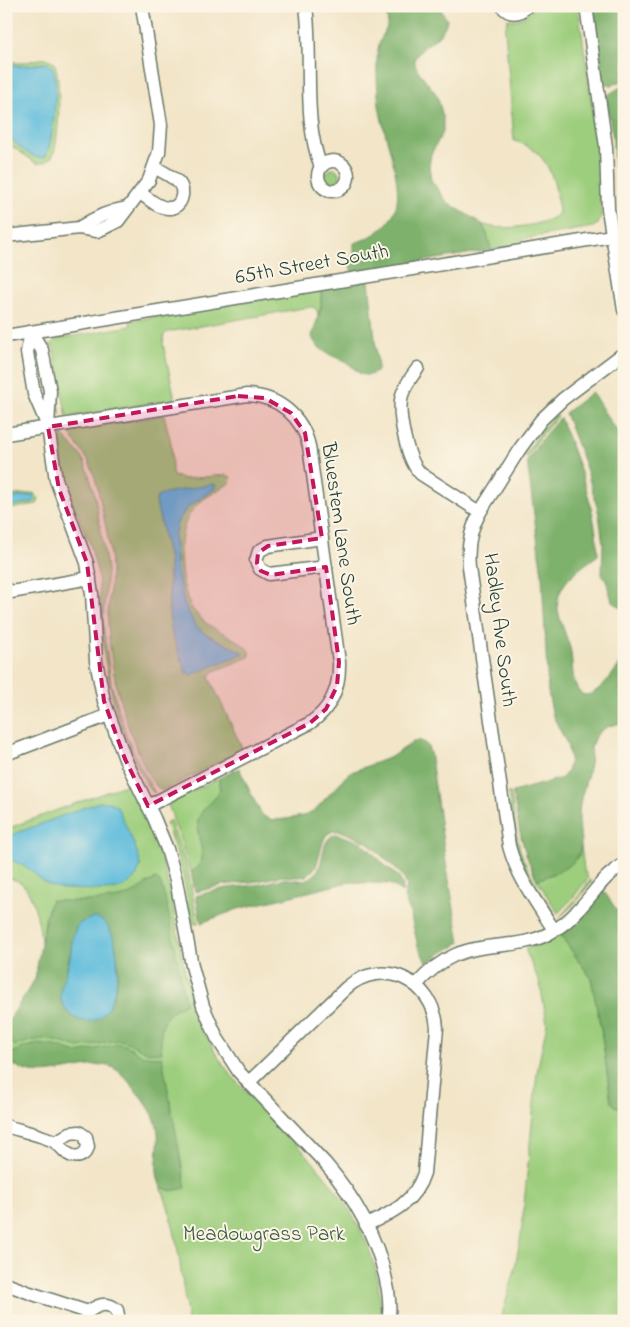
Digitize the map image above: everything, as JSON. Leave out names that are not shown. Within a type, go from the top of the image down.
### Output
[{"type":"street","points":[[6,236],[79,228],[114,210],[127,208],[140,193],[155,167],[160,144],[161,125],[142,6]]},
{"type":"street","points":[[306,6],[311,119],[316,151],[321,167]]},
{"type":"street","points":[[502,6],[507,11],[513,13],[520,12],[527,6]]},
{"type":"street","points":[[586,6],[606,147],[606,192],[618,235],[624,310]]},
{"type":"street","points":[[140,193],[166,208],[176,206],[180,201],[182,192],[180,184],[155,167]]},
{"type":"street","name":"65th Street South","points":[[6,336],[618,235]]},
{"type":"street","points":[[31,332],[42,350],[50,391],[48,427],[58,489],[83,549],[90,578],[96,661],[108,715],[124,759],[167,849],[176,880],[192,966],[203,1006],[221,1046],[248,1083],[311,1147],[338,1178],[359,1210],[383,1268],[392,1318]]},
{"type":"street","name":"Hadley Ave South","points":[[554,930],[520,874],[508,842],[468,561],[470,535],[480,512],[519,450],[541,420],[563,399],[624,353]]},
{"type":"street","points":[[418,368],[405,387],[401,400],[409,457],[424,476],[480,512]]},
{"type":"street","name":"Bluestem Lane South","points":[[6,434],[238,396],[268,398],[283,406],[298,421],[305,433],[309,446],[339,666],[337,686],[326,709],[316,719],[302,728],[148,806]]},
{"type":"street","points":[[322,538],[268,546],[258,554],[257,563],[261,571],[272,575],[326,567]]},
{"type":"street","points":[[8,593],[90,578]]},
{"type":"street","points":[[6,754],[108,715]]},
{"type":"street","points":[[416,986],[434,967],[455,955],[467,951],[525,943],[540,938],[554,930],[575,914],[605,877],[624,864]]},
{"type":"street","points":[[248,1083],[356,980],[374,975],[388,974],[406,979],[425,994],[432,1006],[437,1028],[424,1172],[417,1189],[404,1204],[366,1225]]},
{"type":"street","points":[[6,1126],[56,1142]]},
{"type":"street","points":[[6,1284],[89,1316],[98,1306],[109,1305],[117,1310],[119,1321]]},
{"type":"highlighted area","points":[[238,396],[265,398],[291,413],[305,433],[322,538],[268,546],[258,553],[257,563],[261,571],[271,575],[326,567],[339,662],[337,686],[326,709],[310,723],[148,806],[125,759],[104,701],[87,563],[59,489],[48,427]]},
{"type":"green space","points":[[381,6],[439,6],[447,20],[445,27],[437,37],[422,49],[414,60],[417,69],[437,95],[443,117],[443,132],[431,154],[429,166],[431,180],[447,202],[482,224],[491,250],[352,273],[349,260],[354,254],[354,243],[374,234],[390,220],[396,207],[398,195],[394,167],[379,108],[378,49],[387,24],[385,13]]},
{"type":"green space","points":[[534,6],[578,6],[599,154],[601,218],[598,224],[593,227],[522,239],[522,244],[491,250],[482,224],[499,227],[522,226],[553,218],[559,213],[553,179],[543,159],[526,145],[514,141],[505,29],[508,19],[523,17]]},
{"type":"green space","points":[[593,6],[624,6],[624,80],[612,85],[604,83]]},
{"type":"green space","points":[[6,58],[21,63],[48,59],[54,63],[59,94],[57,138],[53,155],[43,162],[36,163],[6,142],[6,135],[14,141],[44,63],[20,66],[6,63]]},
{"type":"green space","points":[[624,85],[624,173],[614,167],[613,139],[606,96]]},
{"type":"green space","points":[[330,169],[336,169],[340,176],[336,183],[330,183],[326,179],[326,173]]},
{"type":"green space","points":[[369,281],[378,368],[376,372],[367,375],[361,374],[349,364],[322,350],[312,336],[321,308],[321,289]]},
{"type":"green space","points":[[321,289],[321,305],[318,317],[317,310],[309,307],[167,332],[164,335],[163,344],[175,399],[67,417],[53,346],[48,346],[57,339],[131,326],[130,321]]},
{"type":"green space","points":[[50,350],[61,415],[58,410],[48,351]]},
{"type":"green space","points":[[592,392],[611,423],[624,438],[624,610],[612,601],[606,580],[602,574],[603,544],[599,514],[586,468],[565,413]]},
{"type":"green space","points":[[164,415],[171,443],[173,476],[185,479],[226,475],[231,477],[230,483],[209,496],[191,512],[183,533],[180,558],[181,571],[186,595],[195,612],[210,626],[238,641],[250,654],[249,657],[214,671],[209,677],[243,750],[162,791],[153,783],[144,766],[121,703],[109,640],[108,617],[111,570],[107,532],[97,487],[89,462],[69,431]]},
{"type":"green space","points":[[555,415],[558,416],[542,434],[526,458],[525,455],[543,428]]},
{"type":"green space","points":[[560,418],[590,502],[597,537],[598,555],[568,579],[560,592],[557,604],[558,610],[570,647],[575,683],[582,694],[588,695],[602,685],[624,658],[624,723],[612,725],[602,730],[592,743],[590,766],[579,810],[581,846],[579,855],[576,860],[566,867],[537,880],[524,848],[513,792],[562,778],[567,772],[570,759],[567,744],[553,716],[548,692],[542,575],[527,461],[544,436]]},
{"type":"green space","points":[[62,434],[82,457],[95,496],[107,569],[103,622],[111,683],[126,734],[141,768],[155,793],[149,789],[134,760],[121,728],[113,700],[104,654],[98,575],[90,544],[71,500],[64,476],[60,440]]},
{"type":"green space","points":[[34,493],[39,498],[37,504],[6,510],[6,507],[33,502],[33,495],[6,499],[6,496]]},
{"type":"green space","points":[[415,741],[425,743],[430,752],[460,943],[455,944],[455,946],[441,953],[427,964],[418,946],[410,912],[404,897],[407,886],[403,876],[367,842],[341,831],[333,831],[326,835],[316,867],[307,876],[281,876],[195,891],[191,872],[201,863],[202,857],[198,822],[200,815],[219,791],[219,778],[239,768],[263,816],[273,820],[303,816],[315,810],[349,773],[391,757]]},
{"type":"green space","points":[[219,778],[219,791],[200,815],[198,829],[202,856],[197,868],[191,872],[168,804]]},
{"type":"green space","name":"Meadowgrass Park","points":[[127,783],[151,832],[161,858],[184,966],[194,1006],[202,1026],[217,1056],[247,1094],[306,1154],[348,1208],[360,1228],[376,1272],[381,1321],[188,1321],[175,1236],[161,1187],[163,1188],[158,1118],[116,1059],[15,1064],[18,1066],[10,1066],[6,1070],[6,1027],[55,957],[44,929],[41,942],[36,911],[26,888],[19,882],[6,877],[6,829]]},
{"type":"green space","points":[[508,793],[511,793],[520,850],[533,879],[554,913],[553,915],[531,881],[521,860],[514,832]]},
{"type":"green space","points":[[170,820],[187,867],[198,923],[193,924],[181,867],[166,823]]},
{"type":"green space","points":[[336,834],[361,842],[399,877],[403,886],[402,893],[389,884],[349,882],[238,909],[201,923],[196,896],[227,888],[256,885],[283,879],[300,880],[310,878],[319,868],[326,842]]},
{"type":"green space","points":[[581,846],[584,870],[588,878],[572,899],[558,913],[537,880],[571,864],[576,859]]},
{"type":"green space","points":[[156,879],[159,881],[166,901],[186,1003],[171,1012],[164,1023],[161,1036],[162,1053],[146,1052],[119,1040],[79,1048],[43,1039],[16,1046],[6,1039],[6,1025],[35,979],[46,915],[51,900],[91,901],[113,899],[133,893]],"holes":[[[92,918],[110,929],[118,964],[116,990],[105,1011],[93,1020],[85,1021],[66,972],[75,930],[80,923]]]},
{"type":"green space","points":[[590,880],[592,881],[577,901],[559,918],[578,897]]},
{"type":"green space","points":[[603,890],[624,916],[624,1107],[615,1106],[611,1101],[601,1029],[591,978],[560,934],[584,914]]},
{"type":"green space","points":[[560,934],[591,978],[601,1029],[611,1101],[615,1106],[624,1107],[622,1117],[624,1321],[500,1321],[514,1273],[521,1235],[537,1072],[547,1023],[540,984],[525,949],[546,942]]},
{"type":"green space","points":[[37,1044],[52,1045],[77,1053],[119,1044],[126,1045],[144,1056],[162,1057],[186,1188],[171,1191],[161,1187],[157,1171],[158,1131],[155,1119],[145,1102],[124,1076],[108,1066],[97,1065],[40,1073],[27,1071],[16,1066],[9,1055],[22,1048]]},
{"type":"water","points":[[6,63],[20,66],[47,63],[53,70],[55,76],[54,118],[48,151],[45,157],[40,158],[29,154],[6,135]]},
{"type":"water","points":[[216,485],[214,489],[187,508],[177,523],[174,537],[177,570],[184,603],[195,625],[204,633],[244,653],[191,675],[186,672],[172,634],[169,611],[169,561],[156,502],[157,497],[165,493]]},
{"type":"water","points":[[33,495],[36,498],[33,502],[6,507],[6,499]]},
{"type":"water","points":[[99,802],[109,802],[117,806],[135,846],[141,865],[136,877],[124,887],[103,890],[62,889],[51,886],[23,865],[6,858],[6,837]]},
{"type":"water","points":[[92,918],[103,922],[112,933],[116,951],[117,971],[115,990],[108,1007],[98,1018],[84,1021],[75,1018],[68,1012],[61,1000],[61,987],[70,958],[74,932],[79,924]]}]
